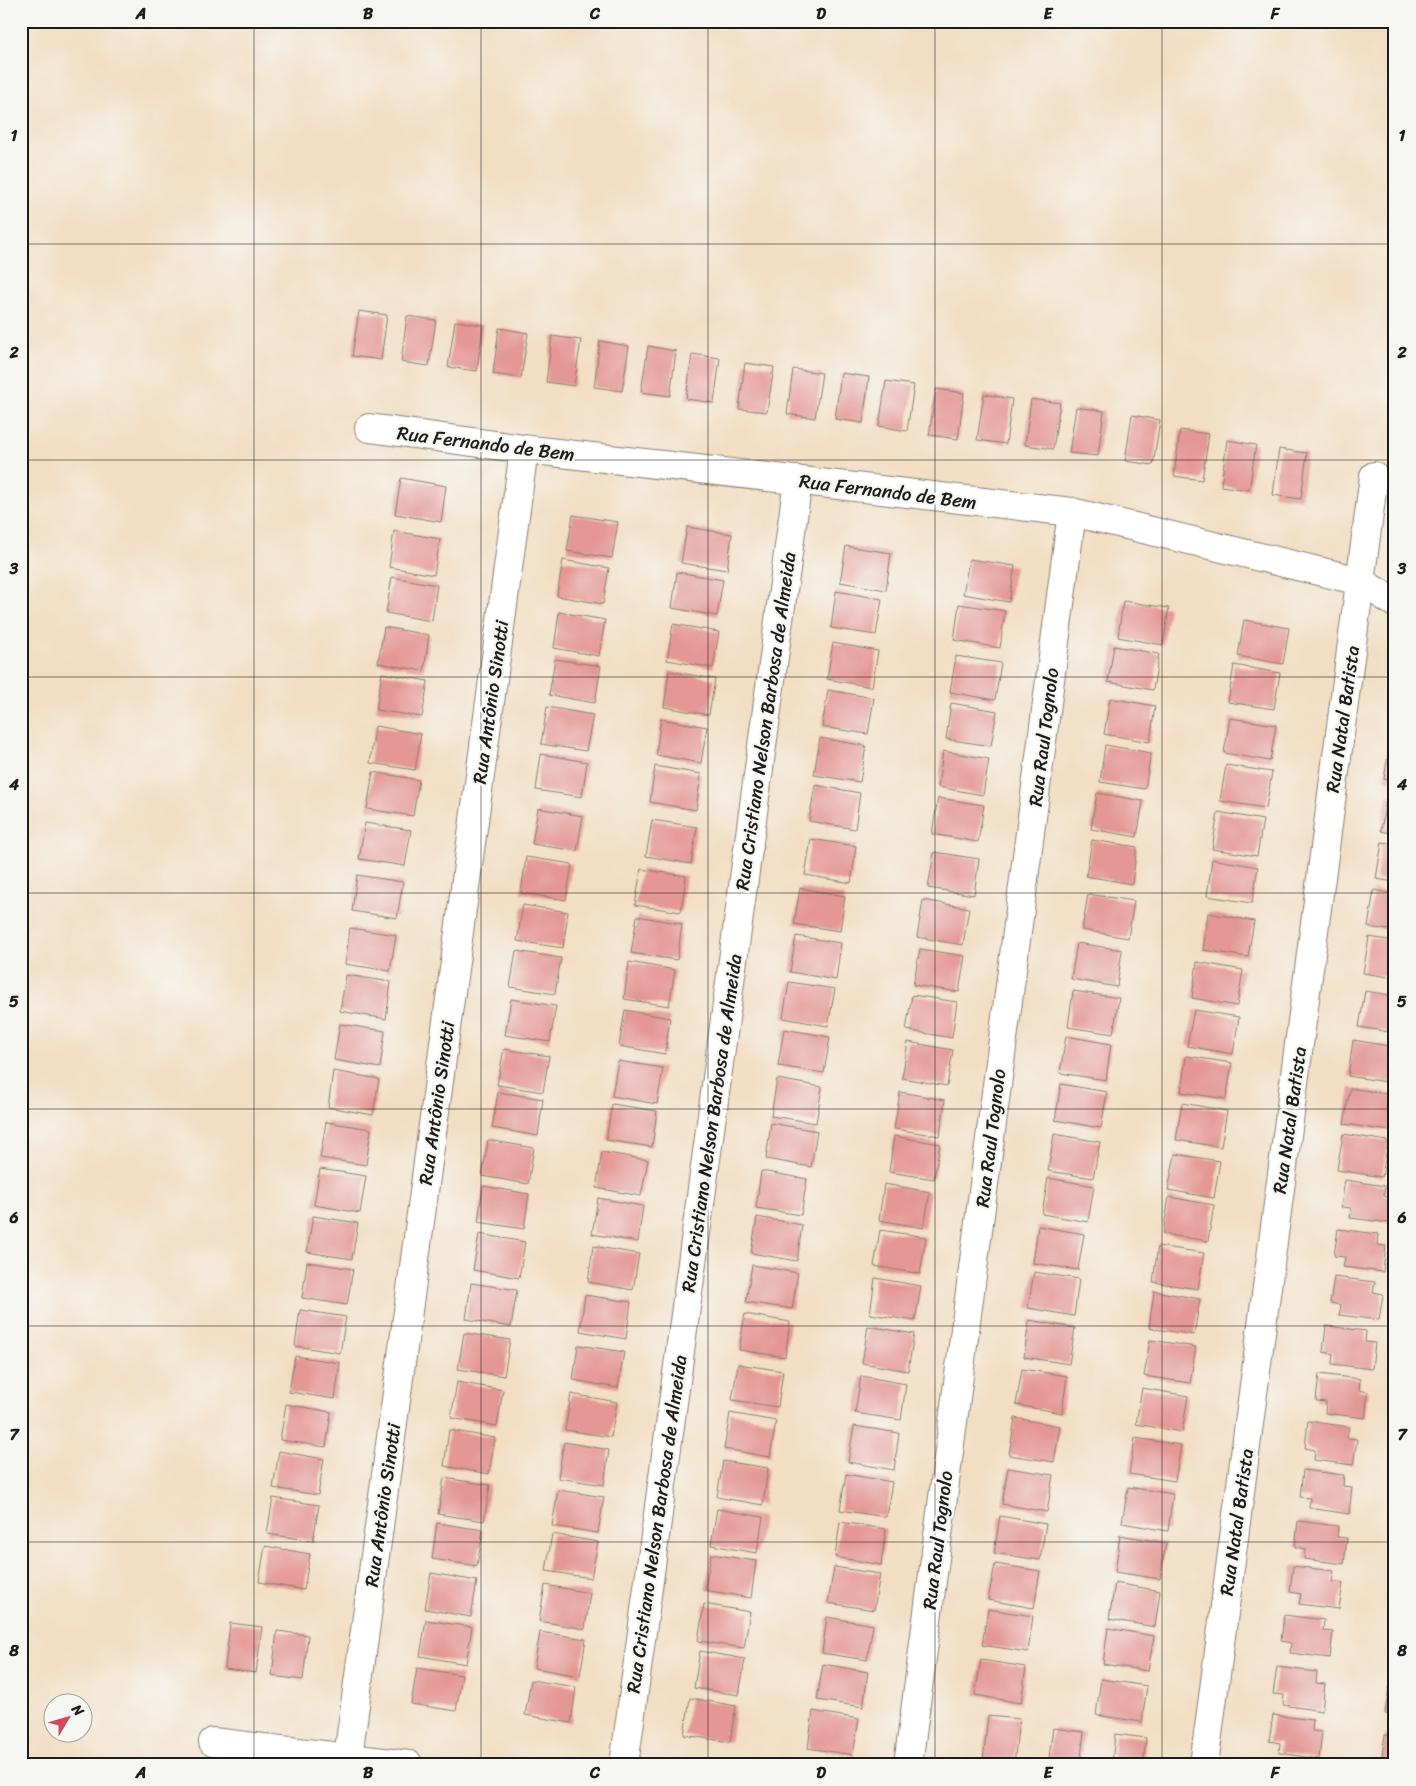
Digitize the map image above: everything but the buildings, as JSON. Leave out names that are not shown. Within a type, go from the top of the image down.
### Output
[{"type":"street","name":"Rua Fernando de Bem","points":[[369,428],[524,449],[1072,512],[1360,581],[1395,603]]},
{"type":"street","name":"Rua Antônio Sinotti","points":[[348,1758],[524,449]]},
{"type":"street","name":"Rua Natal Batista","points":[[1204,1765],[1374,476]]},
{"type":"street","name":"Rua Cristiano Nelson Barbosa de Almeida","points":[[624,1765],[798,480]]},
{"type":"street","name":"Rua Raul Tognolo","points":[[908,1765],[1072,512]]},
{"type":"street","points":[[213,1742],[409,1765]]}]
